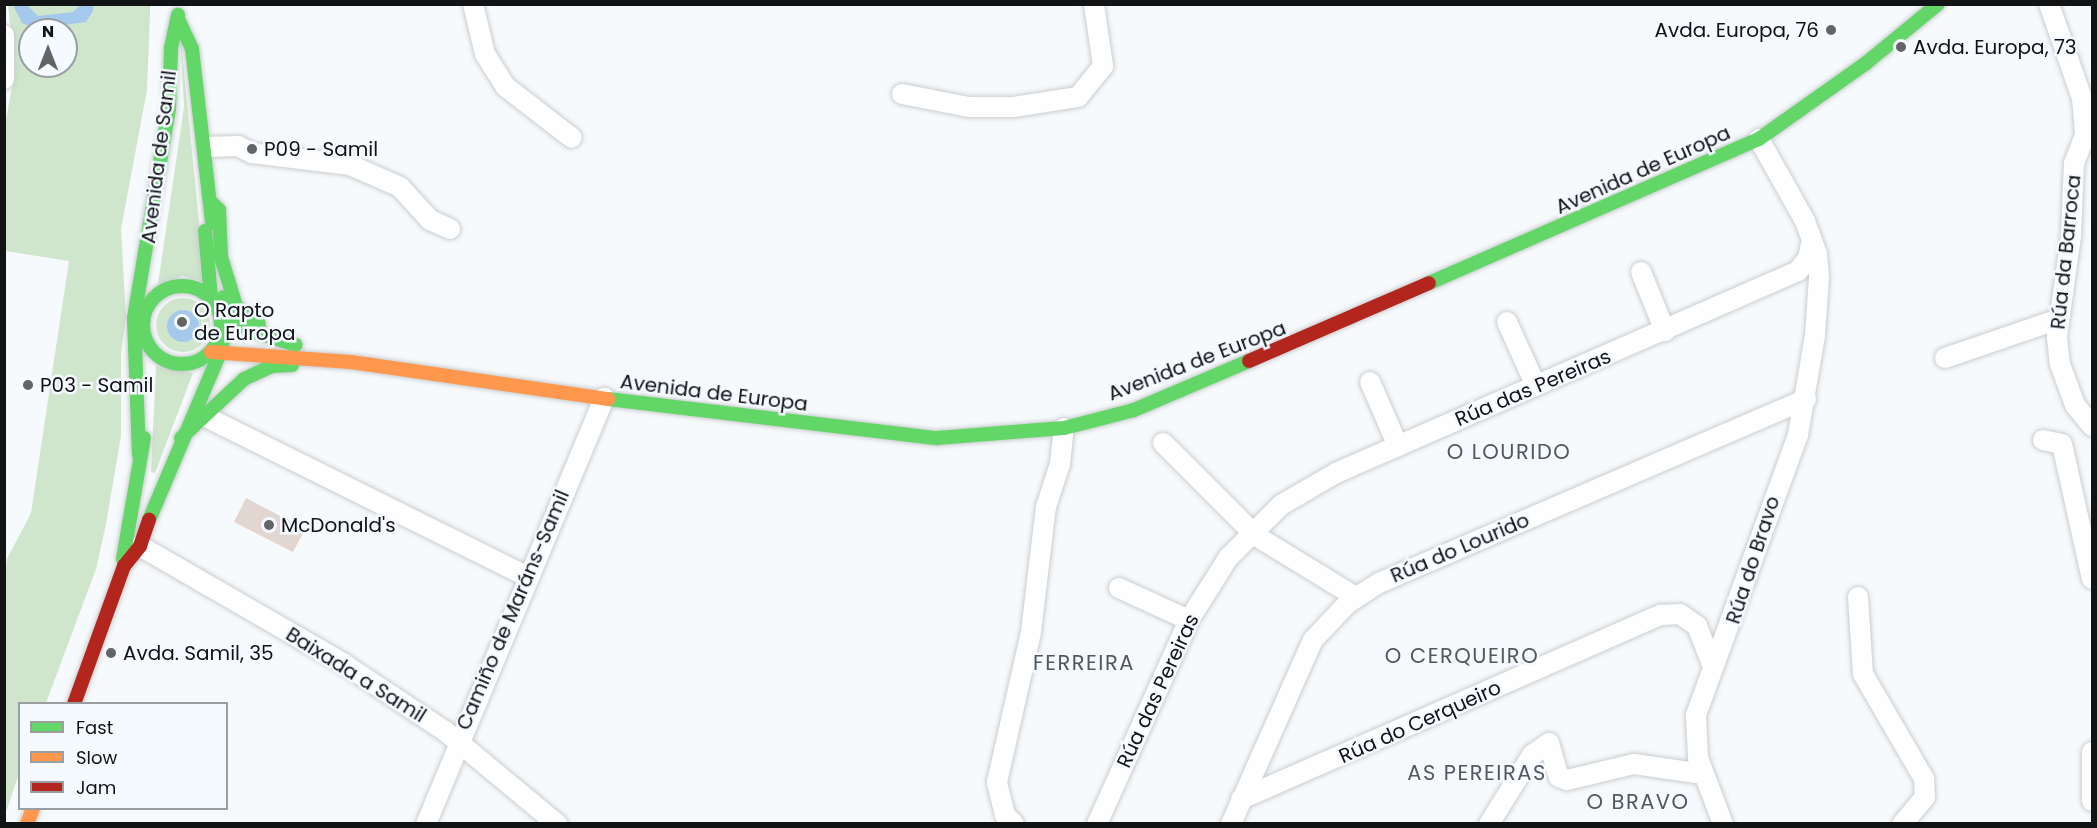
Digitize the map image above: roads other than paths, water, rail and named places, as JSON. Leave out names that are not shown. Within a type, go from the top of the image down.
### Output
[{"type":"main road","name":"Avenida de Samil","points":[[147,306],[145,259],[169,109],[171,48],[179,21],[178,4]]},
{"type":"main road","points":[[1869,40],[1914,4]]},
{"type":"main road","name":"Avenida de Europa","points":[[223,315],[276,341],[866,417],[933,422],[1063,417],[1134,410],[1759,139],[1865,64],[1938,4]]},
{"type":"main road","name":"Avenida de Samil","points":[[75,702],[124,566],[140,546],[181,438],[194,420],[223,315],[214,257],[206,147],[192,49],[179,21]]},
{"type":"main road","name":"Avenida de Europa","points":[[212,354],[301,356],[376,369],[937,438],[1063,417],[1186,375],[1722,138]]},
{"type":"main road","name":"Avenida de Samil","points":[[210,201],[204,213],[211,298]]},
{"type":"main road","points":[[210,201],[219,210],[221,257],[236,306],[258,324],[314,340]]},
{"type":"main road","name":"Avenida de Samil","points":[[139,454],[135,442],[134,318],[139,270],[145,259]]},
{"type":"main road","points":[[212,354],[186,365],[168,363],[153,353],[144,338],[147,306],[159,292],[177,286],[195,288],[211,298],[223,315]]},
{"type":"main road","name":"Avenida de Samil","points":[[124,566],[123,544],[139,454],[144,443],[144,338]]},
{"type":"main road","points":[[360,348],[378,353]]},
{"type":"main road","points":[[181,438],[206,417],[243,379],[272,366],[376,369]]},
{"type":"street","points":[[473,4],[485,54],[506,87],[572,138]]},
{"type":"street","points":[[902,94],[969,107],[1014,107],[1078,97],[1103,66],[1094,4]]},
{"type":"street","name":"Rúa da Barroca","points":[[2049,4],[2082,98],[2085,135],[2074,163],[2071,236],[2059,319],[2060,364],[2074,405],[2092,426]]},
{"type":"street","points":[[4,35],[4,79]]},
{"type":"street","name":"Rúa do Bravo","points":[[1723,824],[1703,774],[1695,729],[1712,664],[1733,623],[1772,495],[1789,466],[1806,399],[1820,265],[1812,241],[1759,139]]},
{"type":"street","points":[[206,147],[238,146],[252,153],[350,165],[400,187],[430,220],[450,229]]},
{"type":"street","points":[[1812,241],[1808,258],[1798,271],[1809,276],[1816,291]]},
{"type":"street","name":"Rúa das Pereiras","points":[[1097,824],[1189,620],[1213,579],[1250,531],[1308,488],[1398,446],[1798,271]]},
{"type":"street","points":[[1641,272],[1665,331]]},
{"type":"street","points":[[1945,358],[2059,319]]},
{"type":"street","points":[[1507,322],[1536,387]]},
{"type":"street","points":[[1370,382],[1398,446]]},
{"type":"street","name":"Camiño de Maráns-Samil","points":[[426,824],[526,576],[604,398]]},
{"type":"street","name":"Rúa do Lourido","points":[[1231,824],[1313,640],[1356,597],[1379,583],[1806,399]]},
{"type":"street","points":[[206,417],[526,576]]},
{"type":"street","points":[[1014,824],[1005,815],[997,782],[1031,632],[1046,507],[1060,464],[1063,417]]},
{"type":"street","points":[[2043,440],[2062,444],[2092,579]]},
{"type":"street","points":[[1162,443],[1250,531],[1356,597]]},
{"type":"street","name":"Baixada a Samil","points":[[140,546],[344,664],[458,742],[557,824]]},
{"type":"street","points":[[1119,588],[1189,620]]},
{"type":"street","points":[[1858,597],[1863,674],[1924,779],[1925,797],[1902,824]]},
{"type":"street","name":"Rúa do Cerqueiro","points":[[1241,799],[1661,615],[1680,614],[1697,626],[1733,623]]},
{"type":"street","points":[[1697,626],[1712,664]]},
{"type":"street","points":[[1489,824],[1532,755],[1549,743],[1559,777],[1567,780],[1634,764],[1703,774]]},
{"type":"street","points":[[2092,752],[2092,801]]},
{"type":"water","points":[[13,5],[27,5],[38,16],[73,12],[80,5],[93,5],[93,11],[86,22],[78,23],[78,18],[20,18]]},
{"type":"water","points":[[183,310],[194,315],[199,326],[194,337],[183,342],[172,337],[167,326],[172,315]]},
{"type":"place","name":"Avda. Europa, 76","points":[[1831,30]]},
{"type":"place","name":"Avda. Europa, 73","points":[[1901,47]]},
{"type":"place","name":"P09 - Samil","points":[[252,149]]},
{"type":"place","name":"O Rapto de Europa","points":[[182,322]]},
{"type":"place","name":"P03 - Samil","points":[[28,385]]},
{"type":"place","name":"McDonald's","points":[[269,525]]},
{"type":"place","name":"Avda. Samil, 35","points":[[111,653]]},
{"type":"district","name":"O LOURIDO","points":[[1509,452]]},
{"type":"district","name":"O CERQUEIRO","points":[[1462,656]]},
{"type":"district","name":"FERREIRA","points":[[1084,663]]},
{"type":"district","name":"AS PEREIRAS","points":[[1477,773]]},
{"type":"district","name":"O BRAVO","points":[[1638,802]]}]
